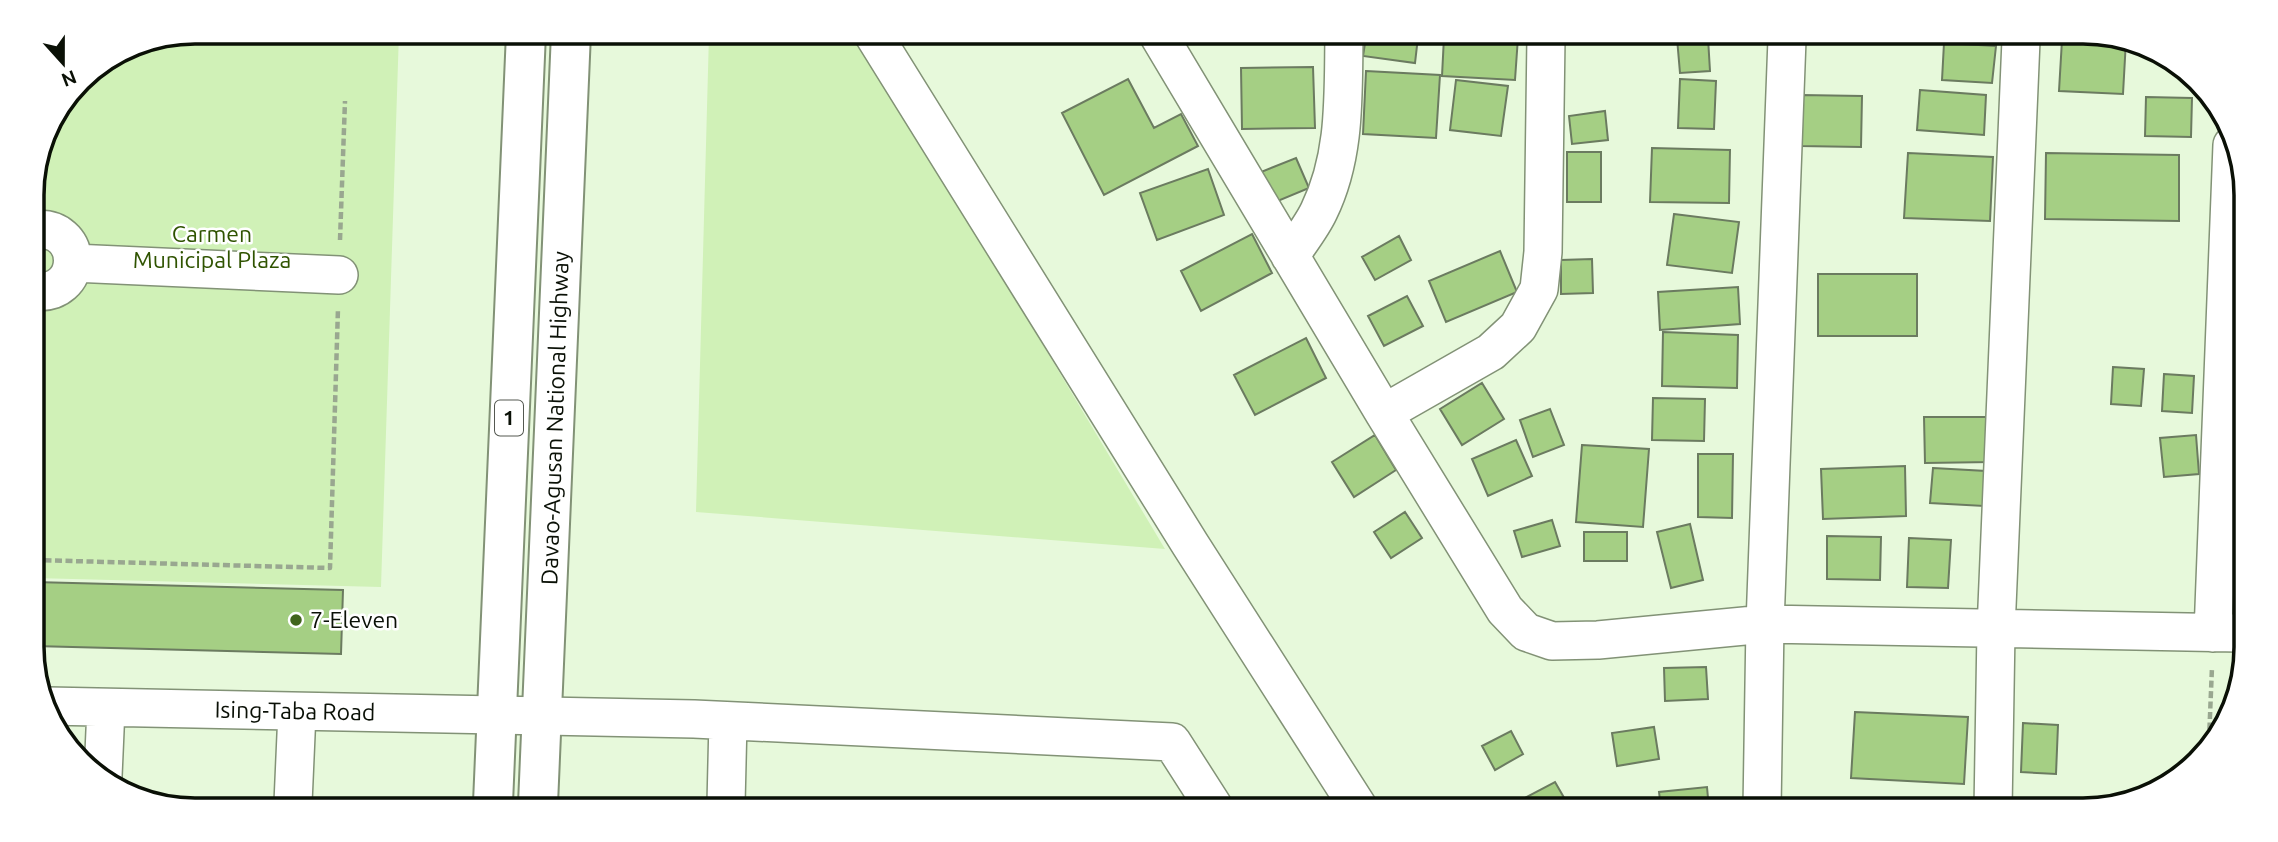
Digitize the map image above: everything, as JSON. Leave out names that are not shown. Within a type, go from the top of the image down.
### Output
[{"type":"highway","name":"Davao-Agusan National Highway","points":[[493,798],[526,44]]},
{"type":"highway","name":"Davao-Agusan National Highway","points":[[538,798],[571,44]]},
{"type":"highway","points":[[515,282],[561,284]]},
{"type":"street","points":[[879,44],[1351,798]]},
{"type":"street","points":[[1164,44],[1505,610],[1526,632],[1552,641],[1598,640],[1765,624],[2226,633],[2232,169]]},
{"type":"street","points":[[1290,256],[1319,212],[1340,148],[1344,44]]},
{"type":"street","points":[[1384,412],[1491,352],[1518,327],[1539,289],[1543,252],[1546,44]]},
{"type":"street","points":[[1762,798],[1765,624],[1787,44]]},
{"type":"street","points":[[1993,798],[1996,630],[2021,44]]},
{"type":"street","points":[[44,229],[55,232],[66,240],[72,250],[73,263],[71,274],[64,283],[44,293]]},
{"type":"street","points":[[73,263],[339,275]]},
{"type":"street","name":"Ising-Taba Road","points":[[56,706],[728,721],[1172,742],[1208,798]]},
{"type":"street","points":[[103,767],[106,708]]},
{"type":"street","points":[[293,798],[297,712]]},
{"type":"street","points":[[726,798],[728,721]]},
{"type":"path","points":[[44,560],[330,568],[345,101]]},
{"type":"path","points":[[2211,728],[2226,633]]},
{"type":"green space","name":"Carmen Municipal Plaza","points":[[195,44],[399,44],[381,587],[44,578],[44,185],[55,137],[69,111],[79,98],[98,98],[98,79],[111,69],[137,55],[165,47]]},
{"type":"green space","points":[[709,44],[863,44],[1165,549],[696,512]]},
{"type":"building","points":[[1365,44],[1417,44],[1415,63],[1363,56]]},
{"type":"building","points":[[1444,44],[1518,44],[1515,80],[1442,76]]},
{"type":"building","points":[[1678,44],[1708,44],[1710,71],[1680,73]]},
{"type":"building","points":[[1944,44],[1996,46],[1992,83],[1942,80]]},
{"type":"building","points":[[2062,44],[2103,45],[2125,50],[2123,94],[2059,91]]},
{"type":"building","points":[[1313,67],[1315,128],[1242,129],[1241,68]]},
{"type":"building","points":[[1366,71],[1440,75],[1436,138],[1363,134]]},
{"type":"building","points":[[1128,79],[1154,128],[1181,114],[1198,146],[1104,195],[1062,113]]},
{"type":"building","points":[[1680,79],[1716,81],[1714,129],[1678,128]]},
{"type":"building","points":[[1456,80],[1508,86],[1501,136],[1450,130]]},
{"type":"building","points":[[1920,90],[1986,95],[1984,135],[1917,130]]},
{"type":"building","points":[[1801,95],[1862,96],[1861,147],[1800,146]]},
{"type":"building","points":[[2146,97],[2192,98],[2191,137],[2145,136]]},
{"type":"building","points":[[1605,111],[1608,140],[1572,144],[1569,116]]},
{"type":"building","points":[[1652,148],[1730,150],[1729,203],[1650,202]]},
{"type":"building","points":[[1567,152],[1601,152],[1601,202],[1567,202]]},
{"type":"building","points":[[1908,153],[1993,157],[1990,221],[1904,218]]},
{"type":"building","points":[[2046,153],[2179,155],[2179,221],[2045,219]]},
{"type":"building","points":[[1296,158],[1309,188],[1273,203],[1261,172]]},
{"type":"building","points":[[1208,169],[1224,215],[1157,240],[1140,193]]},
{"type":"building","points":[[1674,214],[1739,222],[1732,273],[1667,265]]},
{"type":"building","points":[[1252,234],[1272,273],[1201,311],[1181,271]]},
{"type":"building","points":[[1399,236],[1411,260],[1375,280],[1362,257]]},
{"type":"building","points":[[1500,251],[1517,292],[1446,322],[1429,281]]},
{"type":"building","points":[[1592,259],[1593,293],[1561,294],[1561,260]]},
{"type":"building","points":[[1818,274],[1917,274],[1917,336],[1818,336]]},
{"type":"building","points":[[1738,287],[1740,324],[1660,330],[1658,292]]},
{"type":"building","points":[[1407,296],[1423,326],[1384,346],[1368,316]]},
{"type":"building","points":[[1663,332],[1738,335],[1737,388],[1662,386]]},
{"type":"building","points":[[1306,338],[1326,378],[1255,415],[1234,375]]},
{"type":"building","points":[[2113,367],[2144,369],[2141,406],[2111,404]]},
{"type":"building","points":[[2164,374],[2194,376],[2192,413],[2162,411]]},
{"type":"building","points":[[1482,383],[1504,419],[1462,445],[1440,409]]},
{"type":"building","points":[[1653,398],[1705,399],[1704,441],[1652,440]]},
{"type":"building","points":[[1550,409],[1564,445],[1533,457],[1520,420]]},
{"type":"building","points":[[1924,417],[1992,417],[1992,462],[1925,463]]},
{"type":"building","points":[[1375,435],[1396,470],[1354,497],[1332,462]]},
{"type":"building","points":[[2196,435],[2199,474],[2164,477],[2160,438]]},
{"type":"building","points":[[1516,440],[1532,476],[1488,496],[1472,459]]},
{"type":"building","points":[[1582,445],[1649,449],[1643,527],[1576,522]]},
{"type":"building","points":[[1698,454],[1733,454],[1732,518],[1698,517]]},
{"type":"building","points":[[1905,466],[1906,516],[1823,519],[1821,469]]},
{"type":"building","points":[[1933,468],[1986,471],[1984,506],[1930,503]]},
{"type":"building","points":[[1405,512],[1422,538],[1391,558],[1374,532]]},
{"type":"building","points":[[1552,520],[1560,546],[1522,557],[1514,531]]},
{"type":"building","points":[[1690,524],[1703,580],[1671,588],[1657,532]]},
{"type":"building","points":[[1584,532],[1627,532],[1627,561],[1584,561]]},
{"type":"building","points":[[1827,536],[1881,537],[1880,580],[1827,579]]},
{"type":"building","points":[[1909,538],[1951,540],[1948,588],[1907,587]]},
{"type":"building","points":[[44,582],[343,590],[341,654],[44,646]]},
{"type":"building","points":[[1706,667],[1708,699],[1665,701],[1664,668]]},
{"type":"building","points":[[1855,712],[1968,717],[1964,784],[1851,778]]},
{"type":"building","points":[[2023,723],[2058,725],[2056,774],[2021,772]]},
{"type":"building","points":[[1654,727],[1659,759],[1617,766],[1612,733]]},
{"type":"building","points":[[1511,731],[1523,754],[1495,770],[1482,746]]},
{"type":"building","points":[[1555,782],[1564,798],[1525,798]]},
{"type":"building","points":[[1707,787],[1708,798],[1660,798],[1659,792]]},
{"type":"place","name":"7-Eleven","points":[[296,620]]}]
